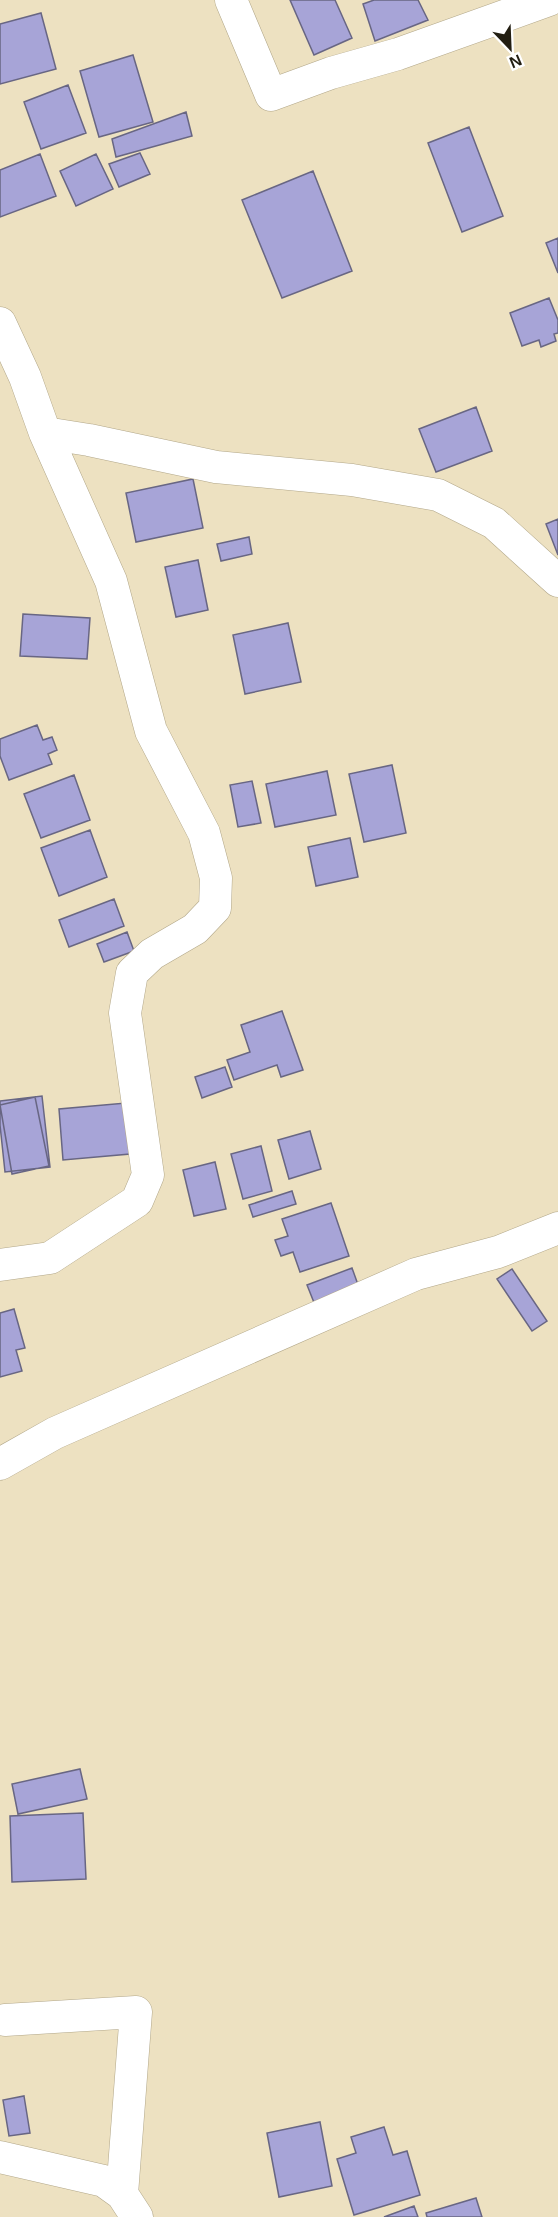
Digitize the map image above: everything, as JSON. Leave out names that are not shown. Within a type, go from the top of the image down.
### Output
[{"type":"street","points":[[231,0],[271,95],[398,54],[549,0]]},
{"type":"street","points":[[0,322],[25,376],[45,433],[111,581],[152,731],[204,833],[216,878],[214,908],[195,929],[153,954],[132,973],[125,1013],[148,1175],[136,1201],[50,1258],[0,1265]]},
{"type":"street","points":[[45,433],[216,467],[352,480],[438,495],[494,523],[558,581]]},
{"type":"street","points":[[0,1464],[55,1433],[416,1274],[498,1252],[558,1228]]},
{"type":"street","points":[[5,2020],[136,2012],[130,2205]]},
{"type":"street","points":[[0,2157],[104,2181],[130,2205]]},
{"type":"building","points":[[290,0],[335,0],[352,38],[314,55]]},
{"type":"building","points":[[374,0],[418,0],[428,20],[375,41],[363,4]]},
{"type":"building","points":[[41,13],[56,69],[0,84],[0,24]]},
{"type":"building","points":[[133,55],[153,122],[99,137],[80,71]]},
{"type":"building","points":[[68,85],[86,133],[41,149],[24,102]]},
{"type":"building","points":[[186,112],[192,136],[116,157],[112,139]]},
{"type":"building","points":[[469,127],[503,216],[462,232],[428,143]]},
{"type":"building","points":[[140,153],[150,174],[119,187],[109,164]]},
{"type":"building","points":[[40,154],[56,196],[0,217],[0,170]]},
{"type":"building","points":[[96,154],[113,189],[76,206],[60,171]]},
{"type":"building","points":[[313,171],[352,271],[282,298],[242,200]]},
{"type":"building","points":[[558,238],[558,273],[546,243]]},
{"type":"building","points":[[549,298],[558,320],[558,333],[554,334],[556,341],[541,347],[539,340],[522,346],[510,313]]},
{"type":"building","points":[[476,407],[492,451],[436,472],[419,429]]},
{"type":"building","points":[[193,479],[203,528],[136,542],[126,493]]},
{"type":"building","points":[[558,519],[558,555],[546,524]]},
{"type":"building","points":[[249,537],[252,554],[221,561],[217,544]]},
{"type":"building","points":[[198,560],[208,610],[176,617],[165,567]]},
{"type":"building","points":[[23,614],[90,618],[87,659],[20,656]]},
{"type":"building","points":[[288,623],[301,682],[245,694],[233,635]]},
{"type":"building","points":[[37,725],[43,740],[52,737],[57,750],[48,754],[52,764],[9,780],[0,756],[0,739]]},
{"type":"building","points":[[392,765],[406,833],[364,842],[349,774]]},
{"type":"building","points":[[327,771],[336,815],[275,827],[266,784]]},
{"type":"building","points":[[74,775],[90,820],[41,838],[24,794]]},
{"type":"building","points":[[252,781],[261,823],[238,827],[230,785]]},
{"type":"building","points":[[90,830],[107,877],[59,896],[41,848]]},
{"type":"building","points":[[350,838],[358,877],[316,886],[308,847]]},
{"type":"building","points":[[114,899],[124,926],[69,947],[59,920]]},
{"type":"building","points":[[127,932],[134,951],[104,962],[97,944]]},
{"type":"building","points":[[282,1011],[303,1070],[281,1077],[277,1065],[234,1080],[227,1060],[250,1052],[241,1025]]},
{"type":"building","points":[[225,1067],[232,1087],[202,1098],[195,1077]]},
{"type":"building","points":[[42,1096],[50,1167],[5,1172],[0,1101]]},
{"type":"building","points":[[35,1097],[49,1166],[12,1174],[0,1105]]},
{"type":"building","points":[[126,1103],[130,1154],[63,1160],[59,1109]]},
{"type":"building","points":[[310,1131],[321,1169],[289,1179],[278,1140]]},
{"type":"building","points":[[261,1146],[272,1191],[243,1199],[231,1154]]},
{"type":"building","points":[[215,1162],[226,1209],[194,1216],[183,1170]]},
{"type":"building","points":[[292,1191],[296,1204],[253,1217],[249,1205]]},
{"type":"building","points":[[331,1203],[349,1256],[300,1272],[293,1252],[281,1256],[275,1240],[288,1236],[282,1219]]},
{"type":"building","points":[[352,1268],[361,1293],[317,1310],[307,1285]]},
{"type":"building","points":[[512,1269],[547,1321],[532,1331],[497,1279]]},
{"type":"building","points":[[14,1309],[25,1348],[16,1350],[22,1371],[0,1377],[0,1313]]},
{"type":"building","points":[[80,1769],[87,1799],[18,1814],[12,1784]]},
{"type":"building","points":[[83,1813],[86,1879],[12,1882],[10,1816]]},
{"type":"building","points":[[24,2096],[30,2133],[9,2136],[3,2100]]},
{"type":"building","points":[[320,2122],[332,2186],[279,2197],[267,2133]]},
{"type":"building","points":[[384,2127],[393,2155],[407,2151],[420,2195],[354,2215],[337,2159],[356,2153],[351,2137]]},
{"type":"building","points":[[476,2198],[482,2217],[427,2217],[426,2213]]},
{"type":"building","points":[[414,2206],[418,2217],[384,2217]]}]
